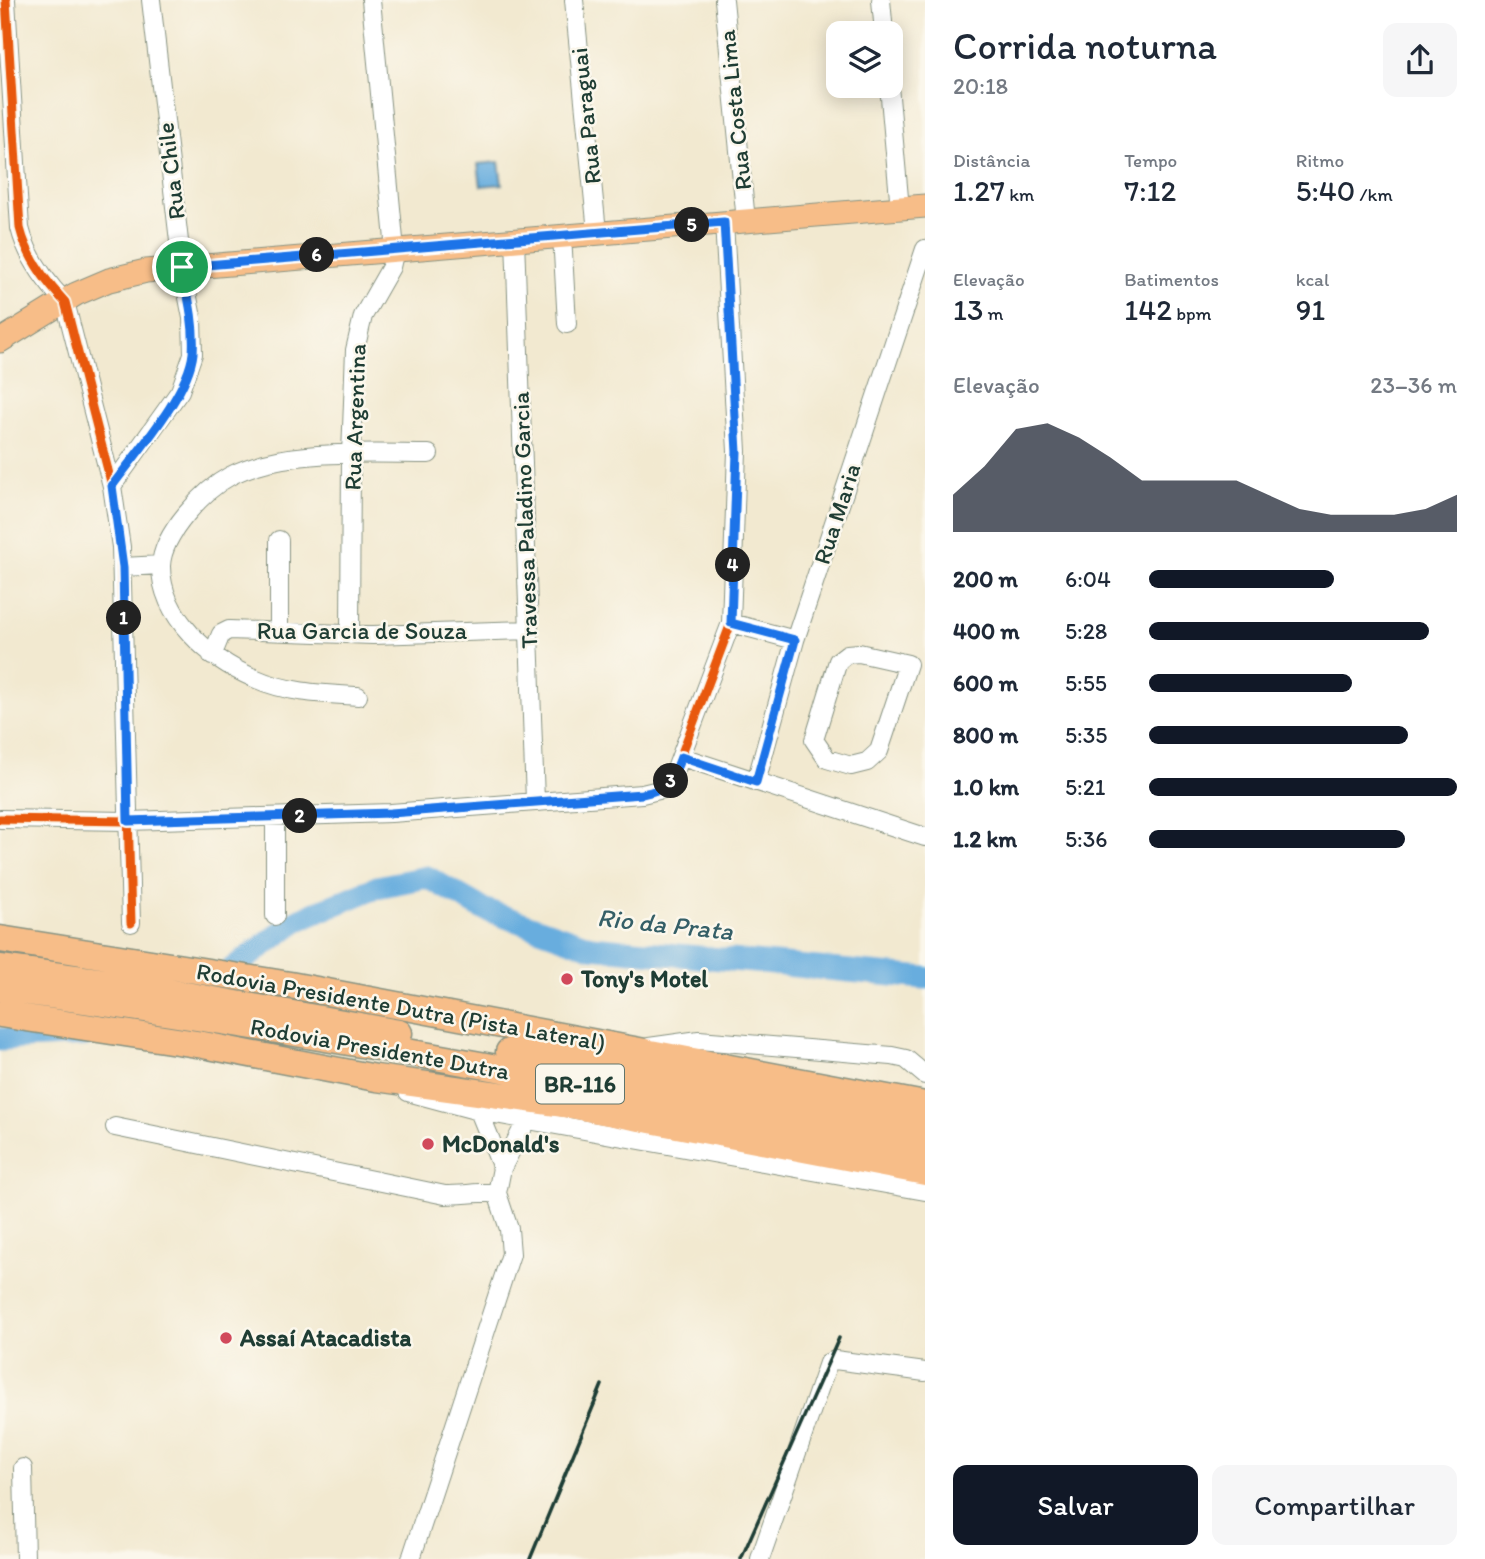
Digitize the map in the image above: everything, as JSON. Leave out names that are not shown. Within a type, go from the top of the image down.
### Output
[{"type":"highway","name":"Rodovia Presidente Dutra (Pista Lateral)","points":[[0,939],[290,985],[925,1105]]},
{"type":"highway","name":"Rodovia Presidente Dutra","points":[[0,968],[238,1014],[925,1126]]},
{"type":"highway","name":"Rodovia Presidente Dutra","points":[[0,988],[135,996]]},
{"type":"highway","name":"BR-116","points":[[0,1014],[203,1045],[376,1077],[571,1105],[925,1172]]},
{"type":"highway","name":"Rodovia Presidente Dutra","points":[[238,1014],[411,1053],[925,1147]]},
{"type":"main road","points":[[0,341],[76,294],[146,271],[925,206]]},
{"type":"street","points":[[6,0],[7,178],[22,240],[50,287],[65,302],[112,486],[123,567],[131,923]]},
{"type":"street","name":"Rua Chile","points":[[112,486],[180,391],[191,365],[192,317],[182,267],[151,0]]},
{"type":"street","name":"Rua Argentina","points":[[350,635],[351,454],[355,350],[363,316],[391,267],[394,250],[371,0]]},
{"type":"street","name":"Rua Paraguai","points":[[575,0],[597,232]]},
{"type":"street","name":"Rua Costa Lima","points":[[0,819],[128,821],[391,813],[652,793],[670,783],[731,623],[737,452],[735,221],[724,0]]},
{"type":"street","points":[[881,0],[883,21]]},
{"type":"street","points":[[890,98],[900,209]]},
{"type":"street","points":[[562,235],[568,324]]},
{"type":"street","name":"Travessa Paladino Garcia","points":[[515,239],[535,802]]},
{"type":"street","name":"Rua Maria","points":[[756,782],[795,640],[925,249]]},
{"type":"street","points":[[358,696],[299,692],[275,687],[212,656],[184,626],[164,585],[161,565],[165,551],[178,524],[191,507],[231,475],[264,463],[294,458],[351,454],[429,454]]},
{"type":"street","points":[[279,540],[279,632]]},
{"type":"street","points":[[123,567],[161,565]]},
{"type":"street","points":[[731,623],[795,640]]},
{"type":"street","name":"Rua Garcia de Souza","points":[[212,656],[221,634],[225,631],[350,635],[528,629]]},
{"type":"street","points":[[859,653],[917,666],[879,751],[867,762],[851,766],[827,760],[814,740],[838,661],[847,654],[859,653]]},
{"type":"street","points":[[681,757],[924,834]]},
{"type":"street","points":[[275,817],[275,916]]},
{"type":"street","points":[[637,1050],[699,1040],[892,1056],[906,1059],[925,1075]]},
{"type":"street","points":[[376,1077],[415,1095],[480,1111],[925,1191]]},
{"type":"street","points":[[480,1111],[502,1168]]},
{"type":"street","points":[[411,1559],[510,1254],[509,1228],[496,1193],[502,1168],[527,1120]]},
{"type":"street","points":[[115,1126],[445,1195],[496,1193]]},
{"type":"street","points":[[760,1559],[828,1363],[835,1360],[925,1372]]},
{"type":"street","points":[[23,1468],[24,1559]]},
{"type":"water","points":[[499,162],[502,184],[481,186],[478,164]]},
{"type":"waterway","name":"Rio da Prata","points":[[217,983],[296,921],[377,887],[427,877],[483,909],[591,947],[925,978]]},
{"type":"waterway","name":"Rio da Prata","points":[[0,1039],[88,1035]]},
{"type":"railway","points":[[741,1559],[839,1338]]},
{"type":"railway","points":[[530,1559],[602,1385]]},
{"type":"cycle path","points":[[6,0],[20,228],[27,249],[38,268],[65,302],[112,486],[121,547],[131,923]]},
{"type":"cycle path","points":[[0,819],[128,821],[391,813],[642,794],[663,789],[673,777],[731,623],[737,451],[724,222]]},
{"type":"place","name":"Tony's Motel","points":[[567,979]]},
{"type":"place","name":"McDonald's","points":[[428,1144]]},
{"type":"place","name":"Assaí Atacadista","points":[[226,1338]]},
{"type":"route","points":[[724,222],[737,452],[731,623],[795,640],[756,782],[681,757],[670,783],[652,793],[391,813],[128,821],[123,567],[112,486],[180,391],[191,365],[192,317],[182,267],[724,222]]}]
